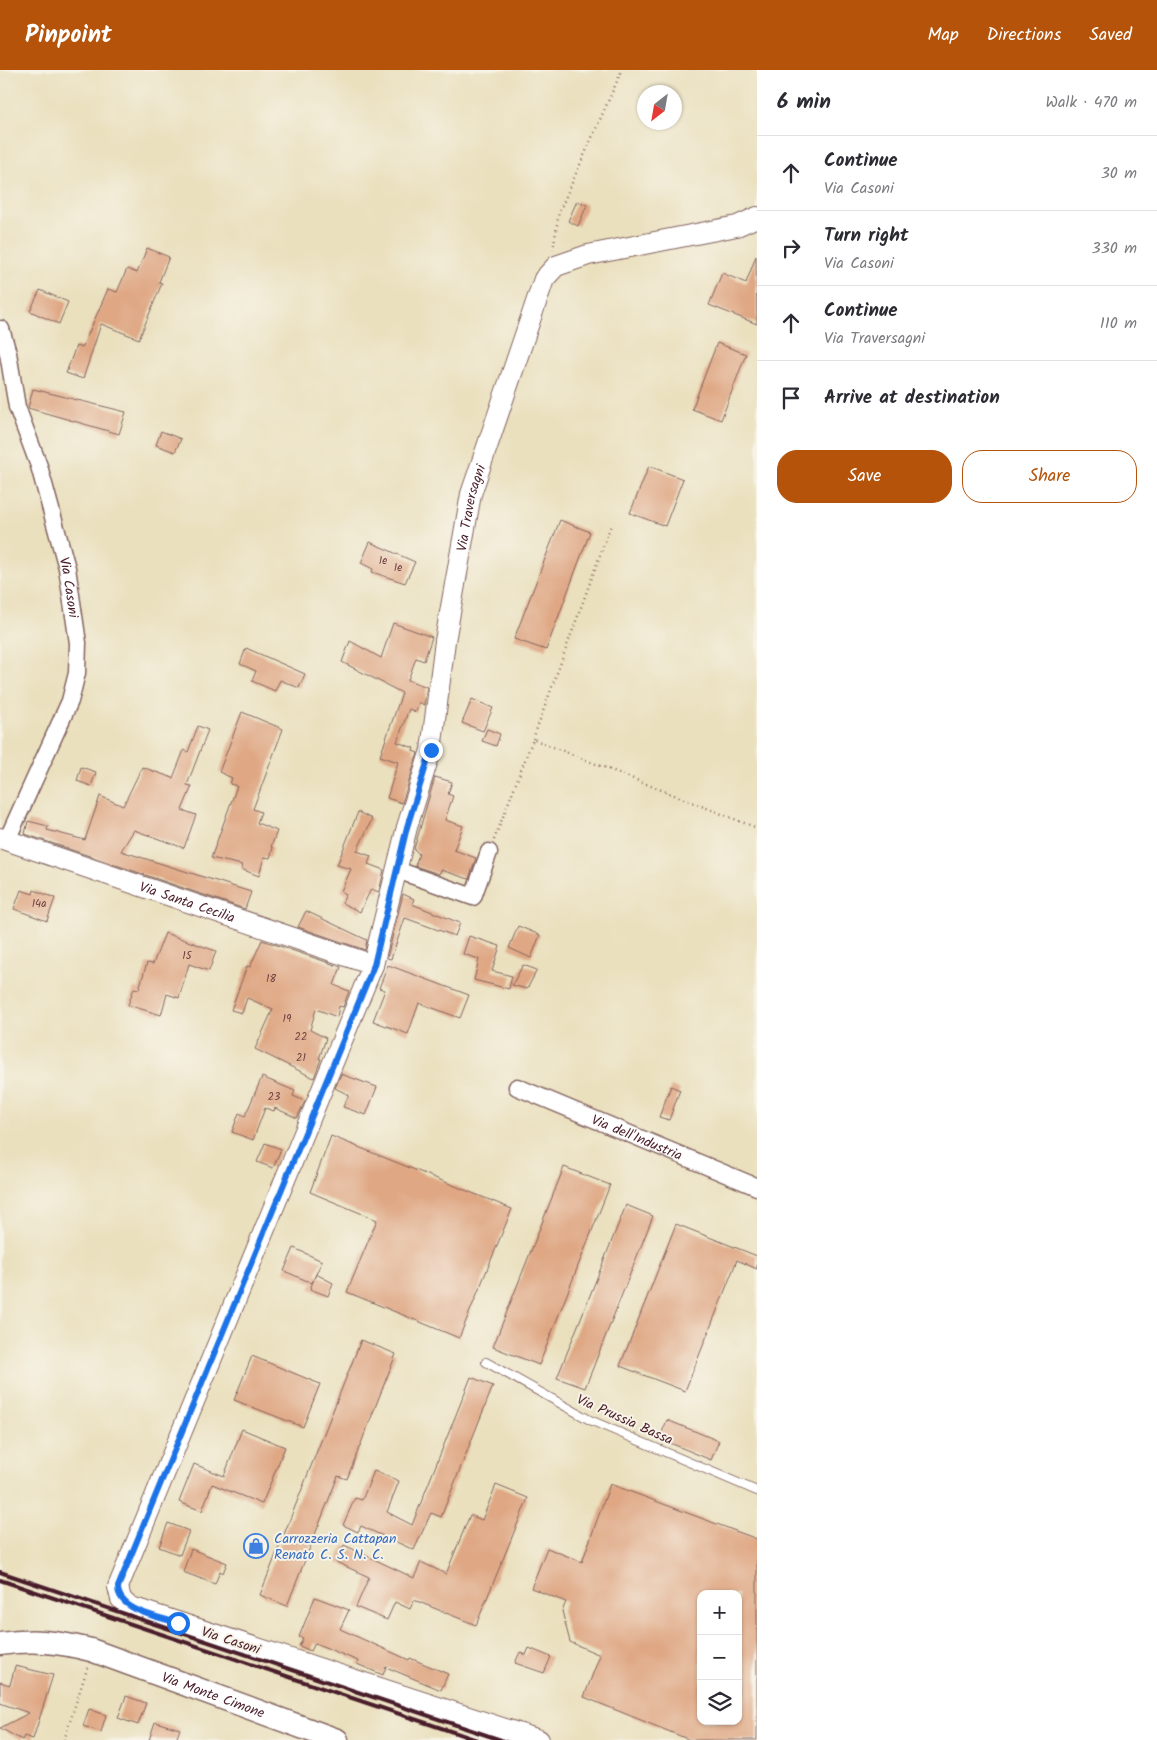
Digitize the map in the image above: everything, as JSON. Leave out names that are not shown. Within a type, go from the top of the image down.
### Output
[{"type":"main road","name":"Via Monte Cimone","points":[[0,1644],[27,1640],[59,1642],[91,1650],[337,1740]]},
{"type":"street","points":[[550,270],[588,255],[737,226],[757,217]]},
{"type":"street","name":"Via Traversagni","points":[[374,965],[397,870],[431,750],[445,641],[471,494],[544,279],[550,270]]},
{"type":"street","name":"Via Casoni","points":[[1,328],[7,349],[17,407],[39,466],[67,568],[75,612],[78,652],[75,682],[70,701],[3,839]]},
{"type":"street","name":"Via Santa Cecilia","points":[[3,839],[374,965]]},
{"type":"street","points":[[397,870],[473,897],[489,852]]},
{"type":"street","name":"Via Casoni","points":[[374,965],[153,1497],[118,1587],[118,1593],[128,1606],[539,1740]]},
{"type":"street","name":"Via dell'Industria","points":[[517,1087],[757,1187]]},
{"type":"lane","name":"Via Prussia Bassa","points":[[486,1362],[590,1420],[757,1491]]},
{"type":"path","points":[[550,270],[559,212],[622,70]]},
{"type":"path","points":[[489,852],[534,739],[611,525]]},
{"type":"path","points":[[534,739],[757,828]]},
{"type":"path","points":[[64,1740],[87,1669],[91,1650]]},
{"type":"building","points":[[577,201],[587,205],[578,226],[568,221]]},
{"type":"building","points":[[147,248],[169,257],[159,282],[162,283],[139,339],[101,324],[83,379],[66,373],[76,346],[82,348],[108,289],[117,292],[127,269],[137,273]]},
{"type":"building","points":[[756,256],[757,324],[709,305],[722,273],[746,283]]},
{"type":"building","points":[[40,290],[68,302],[59,324],[30,311]]},
{"type":"building","points":[[717,343],[746,354],[721,420],[692,409]]},
{"type":"building","points":[[33,389],[126,412],[119,434],[28,408]]},
{"type":"building","points":[[161,431],[181,439],[175,452],[156,445]]},
{"type":"building","points":[[649,466],[683,479],[665,526],[630,513]]},
{"type":"building","points":[[560,520],[590,532],[546,650],[514,639]]},
{"type":"building","points":[[370,542],[415,562],[405,583],[372,572],[373,569],[361,563]]},
{"type":"building","points":[[393,623],[432,637],[424,661],[416,658],[408,680],[427,687],[424,705],[419,702],[416,712],[409,709],[397,742],[414,748],[413,751],[418,753],[402,803],[387,798],[398,762],[380,756],[402,693],[342,662],[350,641],[381,658]]},
{"type":"building","points":[[246,648],[305,674],[299,688],[280,680],[275,691],[252,681],[256,671],[240,664]]},
{"type":"building","points":[[472,699],[493,708],[483,731],[462,723]]},
{"type":"building","points":[[242,712],[283,729],[253,809],[261,812],[257,823],[277,831],[271,847],[273,848],[270,858],[264,857],[259,876],[241,869],[242,865],[211,858],[237,786],[230,784],[232,778],[219,772]]},
{"type":"building","points":[[198,726],[208,730],[187,785],[192,786],[182,810],[196,815],[184,848],[134,830],[121,851],[251,892],[245,909],[25,834],[28,821],[48,826],[47,830],[85,840],[100,796],[123,806],[142,767],[173,778],[184,750],[188,752]]},
{"type":"building","points":[[487,729],[500,734],[496,746],[482,741]]},
{"type":"building","points":[[81,767],[96,772],[91,786],[77,781]]},
{"type":"building","points":[[435,777],[452,782],[448,794],[453,796],[445,820],[463,826],[454,850],[476,858],[469,879],[441,870],[439,874],[415,866],[419,854],[414,849]]},
{"type":"building","points":[[358,812],[372,819],[357,851],[371,856],[368,864],[384,870],[379,892],[371,889],[360,912],[342,903],[346,894],[341,891],[351,869],[337,865]]},
{"type":"building","points":[[21,890],[33,894],[34,890],[55,898],[47,921],[14,909]]},
{"type":"building","points":[[403,894],[414,899],[412,904],[460,923],[455,936],[405,918],[391,959],[387,958]]},
{"type":"building","points":[[306,911],[367,940],[365,950],[298,927]]},
{"type":"building","points":[[518,926],[540,935],[531,958],[509,948]]},
{"type":"building","points":[[165,933],[216,951],[209,971],[189,964],[179,998],[167,994],[161,1015],[128,1005],[134,988],[139,989],[147,963],[153,964]]},
{"type":"building","points":[[469,936],[500,946],[492,971],[512,976],[509,989],[474,980],[479,959],[463,954]]},
{"type":"building","points":[[262,940],[341,967],[334,985],[349,991],[343,1007],[339,1006],[337,1017],[316,1009],[310,1030],[326,1038],[314,1078],[255,1049],[273,1009],[247,998],[242,1013],[231,1010],[247,966],[250,967]]},
{"type":"building","points":[[388,965],[469,995],[460,1018],[419,1003],[408,1034],[373,1021],[385,990],[379,988]]},
{"type":"building","points":[[523,965],[537,970],[527,989],[512,985]]},
{"type":"building","points":[[341,1074],[377,1087],[366,1115],[343,1107],[349,1095],[335,1088]]},
{"type":"building","points":[[262,1077],[295,1091],[293,1096],[305,1101],[297,1118],[275,1108],[274,1111],[265,1108],[253,1140],[232,1132],[239,1113],[245,1116]]},
{"type":"building","points":[[671,1086],[680,1090],[669,1120],[659,1117]]},
{"type":"building","points":[[331,1136],[512,1209],[459,1338],[347,1292],[377,1220],[310,1192]]},
{"type":"building","points":[[265,1143],[281,1149],[273,1168],[257,1162]]},
{"type":"building","points":[[564,1167],[610,1185],[539,1365],[493,1347]]},
{"type":"building","points":[[626,1205],[653,1216],[585,1388],[557,1378]]},
{"type":"building","points":[[676,1224],[757,1256],[757,1269],[737,1260],[685,1391],[620,1366]]},
{"type":"building","points":[[294,1248],[322,1261],[312,1283],[284,1271]]},
{"type":"building","points":[[316,1274],[333,1283],[328,1296],[310,1289]]},
{"type":"building","points":[[361,1340],[396,1354],[347,1479],[338,1476],[287,1606],[260,1595]]},
{"type":"building","points":[[252,1356],[320,1384],[303,1427],[234,1400]]},
{"type":"building","points":[[471,1377],[493,1386],[441,1517],[431,1513],[414,1550],[361,1526],[358,1532],[343,1525],[355,1498],[362,1500],[374,1471],[399,1481],[387,1512],[412,1525]]},
{"type":"building","points":[[667,1420],[719,1441],[711,1460],[663,1440],[665,1437],[661,1435]]},
{"type":"building","points":[[242,1429],[285,1447],[262,1504],[212,1484],[202,1511],[179,1502],[194,1464],[224,1476]]},
{"type":"building","points":[[610,1484],[757,1539],[757,1740],[690,1740],[584,1697],[600,1655],[570,1642],[562,1611],[566,1602],[531,1588],[547,1548],[582,1562]]},
{"type":"building","points":[[496,1485],[528,1498],[476,1625],[414,1600],[410,1609],[395,1602],[387,1620],[356,1607],[369,1577],[336,1562],[344,1545],[414,1578],[421,1562],[446,1574],[470,1515],[482,1520]]},
{"type":"building","points":[[168,1523],[189,1531],[180,1555],[159,1547]]},
{"type":"building","points":[[191,1549],[227,1563],[223,1573],[220,1571],[215,1584],[183,1572]]},
{"type":"building","points":[[315,1597],[349,1610],[340,1629],[409,1660],[410,1658],[448,1674],[441,1690],[386,1667],[383,1675],[357,1664],[358,1661],[315,1643],[311,1651],[299,1646],[303,1638],[299,1637]]},
{"type":"building","points":[[529,1648],[551,1657],[544,1673],[515,1663],[520,1652],[526,1655]]},
{"type":"building","points":[[15,1666],[53,1675],[33,1739],[24,1736],[22,1740],[0,1728],[29,1713],[0,1703],[0,1682],[10,1685]]},
{"type":"building","points":[[126,1696],[146,1703],[138,1725],[118,1718]]},
{"type":"building","points":[[89,1709],[106,1715],[101,1732],[83,1726]]},
{"type":"building","points":[[155,1722],[180,1729],[176,1740],[149,1740]]},
{"type":"railway","points":[[0,1572],[501,1740]]},
{"type":"railway","points":[[0,1580],[477,1740]]},
{"type":"place","name":"Carrozzeria Cattapan Renato C. S. N. C.","points":[[256,1546]]},
{"type":"route","points":[[178,1623],[128,1606],[121,1599],[118,1587],[153,1497],[374,965],[407,827],[431,750]]}]
